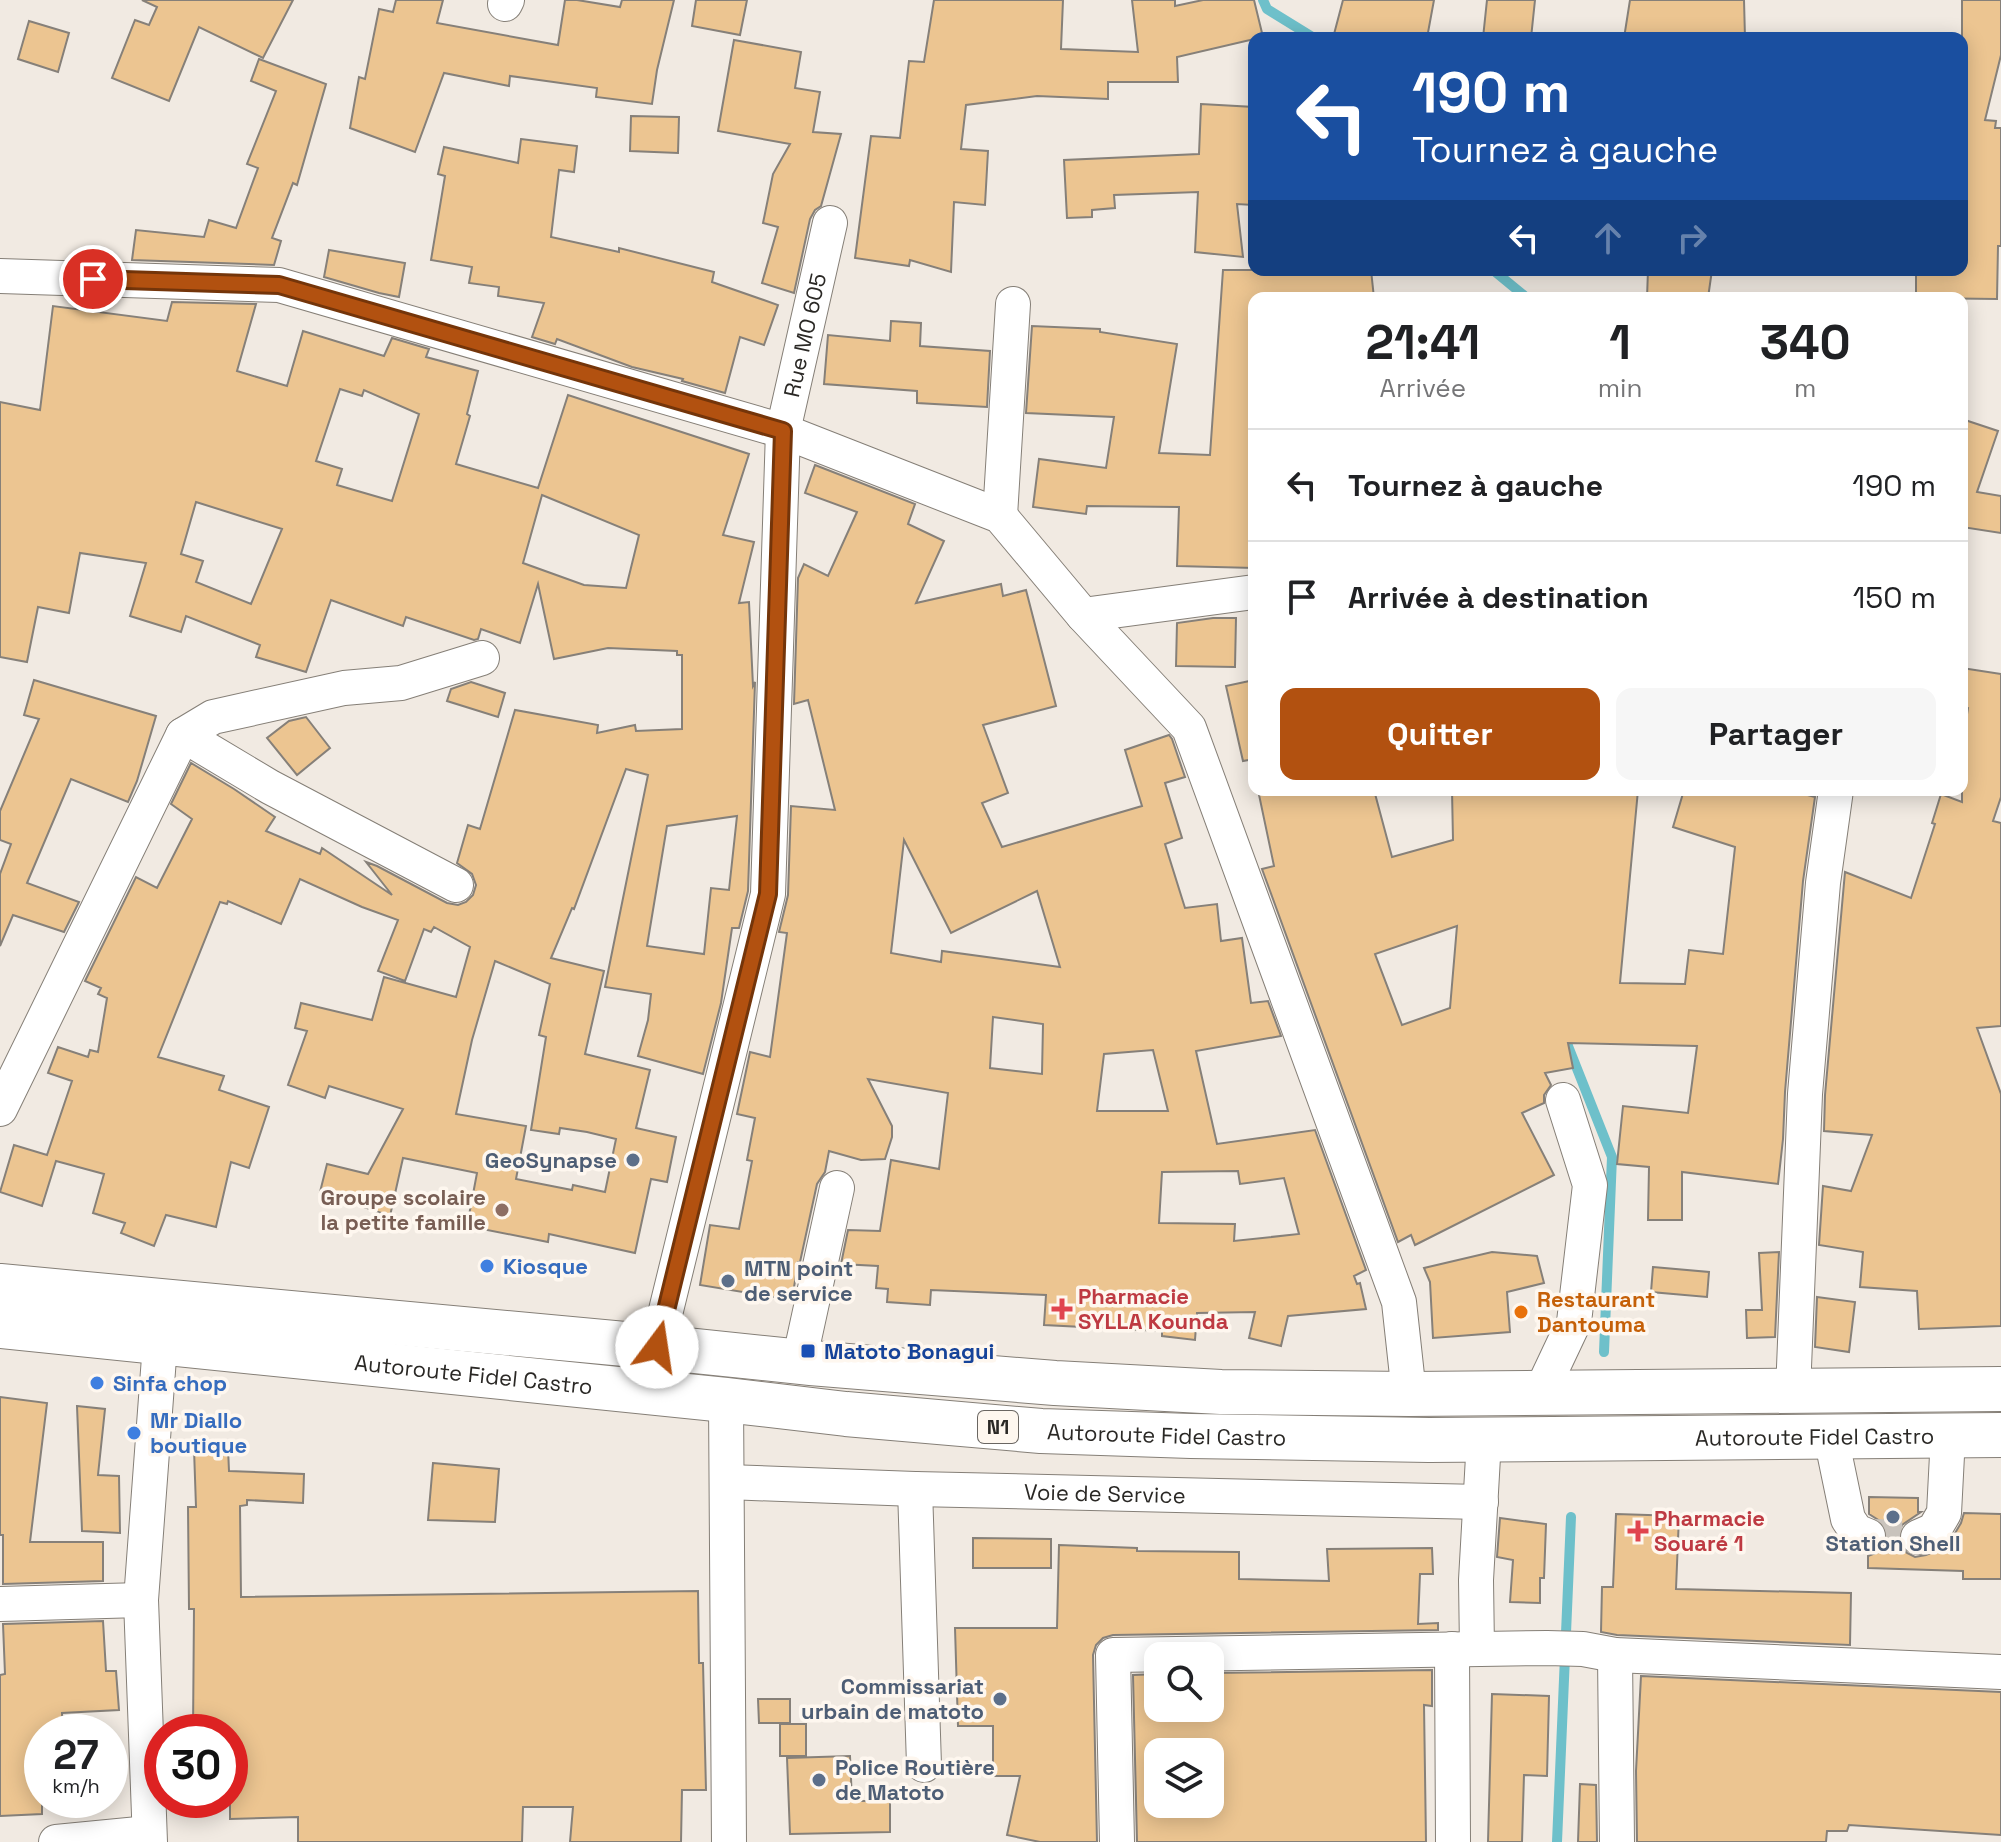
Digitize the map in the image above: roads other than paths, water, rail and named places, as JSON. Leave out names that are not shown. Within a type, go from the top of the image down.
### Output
[{"type":"highway","name":"Autoroute Fidel Castro","points":[[0,1286],[799,1362],[1055,1383],[1221,1392],[1540,1394],[2001,1389]]},
{"type":"highway","name":"Autoroute Fidel Castro","points":[[0,1326],[846,1414],[1041,1431],[1429,1440],[2001,1435]]},
{"type":"street","name":"Rue MO 605","points":[[657,1347],[768,894],[783,431],[830,223]]},
{"type":"street","points":[[0,276],[279,285],[783,431],[1000,516],[1083,615],[1189,728],[1399,1302],[1409,1394]]},
{"type":"street","points":[[1000,516],[1013,304]]},
{"type":"street","points":[[1083,615],[1248,593]]},
{"type":"street","points":[[0,1109],[183,735],[213,717],[344,688],[401,683],[482,658]]},
{"type":"street","points":[[183,735],[270,787],[456,885]]},
{"type":"street","points":[[1793,1392],[1805,1094],[1823,883],[1835,796]]},
{"type":"street","points":[[1540,1394],[1574,1322],[1590,1185],[1563,1100]]},
{"type":"street","points":[[799,1362],[837,1188]]},
{"type":"street","points":[[56,1842],[150,1838],[141,1600],[160,1344]]},
{"type":"street","points":[[726,1400],[729,1842]]},
{"type":"street","points":[[1918,1537],[1934,1530],[1944,1513],[1948,1436]]},
{"type":"street","points":[[1831,1437],[1848,1519],[1856,1531],[1868,1536]]},
{"type":"street","points":[[1453,1842],[1465,1649],[1476,1580],[1484,1439]]},
{"type":"street","name":"Voie de Service","points":[[727,1482],[1481,1502]]},
{"type":"street","points":[[915,1489],[924,1765]]},
{"type":"street","points":[[0,1604],[141,1600]]},
{"type":"street","points":[[1117,1842],[1113,1655],[1547,1648],[2001,1672]]},
{"type":"street","points":[[1599,1652],[1617,1842]]},
{"type":"waterway","points":[[1263,0],[1267,9],[1304,32]]},
{"type":"waterway","points":[[1500,276],[1520,292]]},
{"type":"waterway","points":[[1567,1037],[1612,1157],[1604,1352]]},
{"type":"waterway","points":[[1557,1842],[1571,1517]]},
{"type":"tunnel","points":[[1868,1536],[1918,1537]]},
{"type":"place","name":"GeoSynapse","points":[[633,1160]]},
{"type":"place","name":"Groupe scolaire la petite famille","points":[[502,1210]]},
{"type":"place","name":"Kiosque","points":[[487,1266]]},
{"type":"place","name":"MTN point de service","points":[[728,1281]]},
{"type":"place","name":"Pharmacie SYLLA Kounda","points":[[1062,1309]]},
{"type":"place","name":"Restaurant Dantouma","points":[[1521,1312]]},
{"type":"place","name":"Matoto Bonagui","points":[[808,1351]]},
{"type":"place","name":"Sinfa chop","points":[[97,1383]]},
{"type":"place","name":"Mr Diallo boutique","points":[[134,1433]]},
{"type":"place","name":"Station Shell","points":[[1893,1517]]},
{"type":"place","name":"Pharmacie Souaré 1","points":[[1638,1531]]},
{"type":"place","name":"Commissariat urbain de matoto","points":[[1000,1699]]},
{"type":"place","name":"Police Routière de Matoto","points":[[819,1780]]}]
